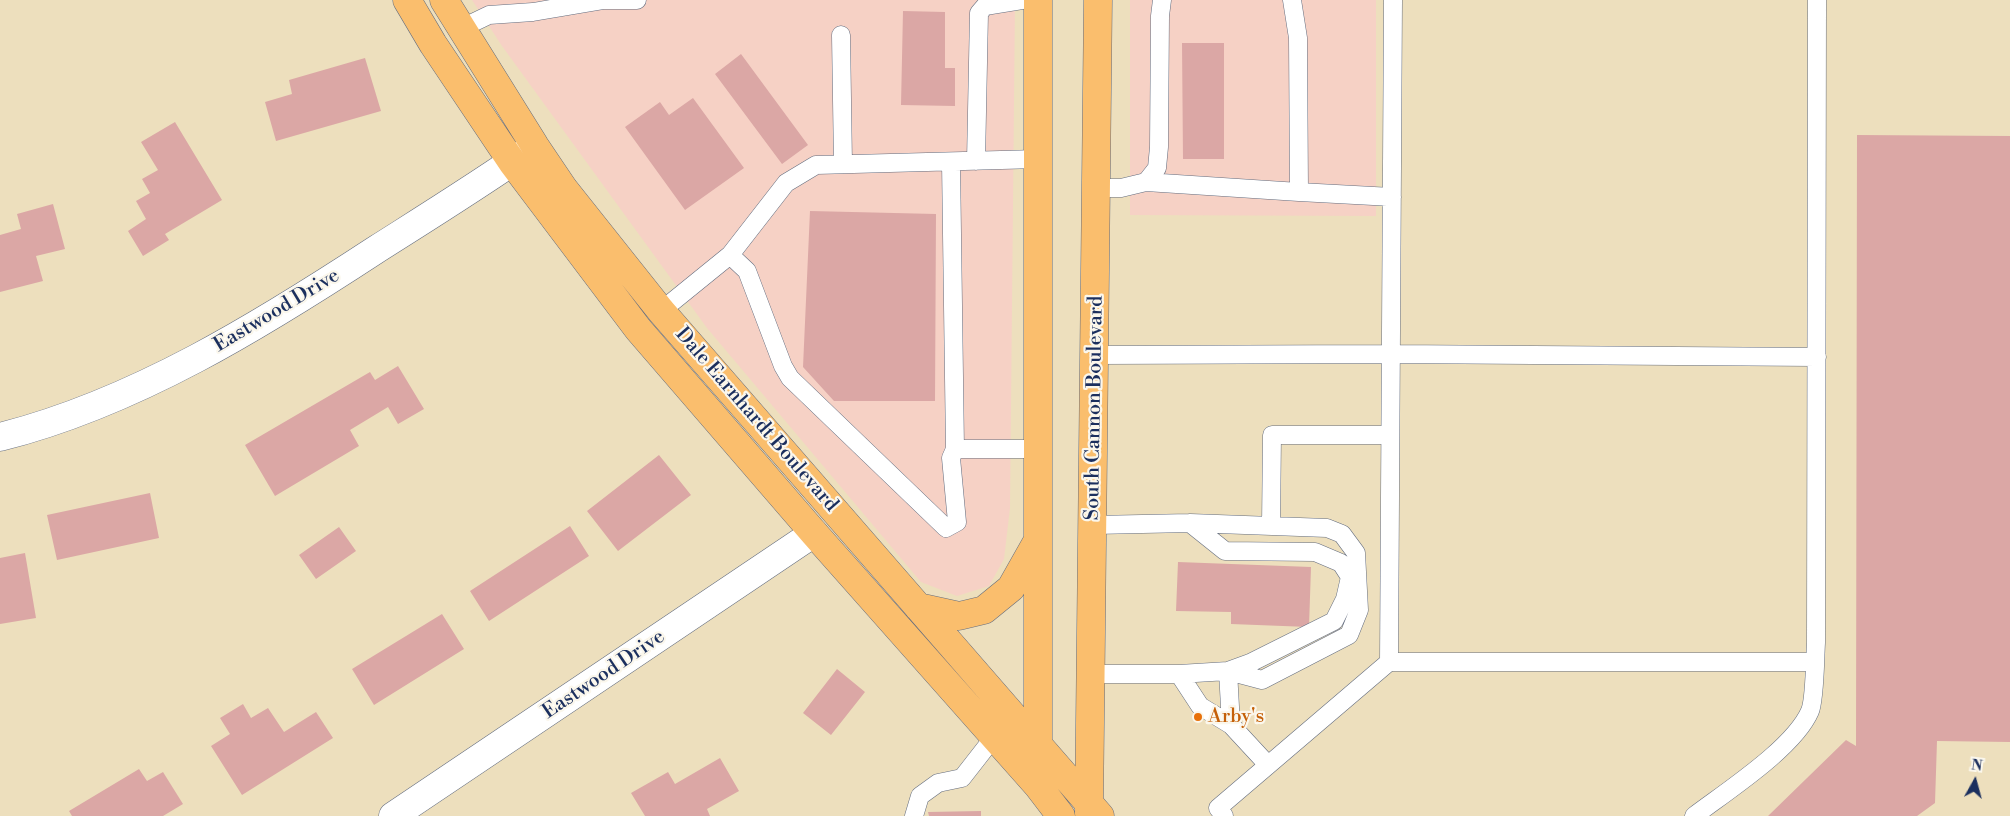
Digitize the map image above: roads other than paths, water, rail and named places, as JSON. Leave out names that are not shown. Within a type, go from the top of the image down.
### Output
[{"type":"main road","name":"Dale Earnhardt Boulevard","points":[[407,0],[433,44],[512,162],[638,329],[814,533],[1038,786],[1061,816]]},
{"type":"main road","name":"Dale Earnhardt Boulevard","points":[[444,0],[564,189],[660,311],[1038,745],[1093,812]]},
{"type":"main road","points":[[1038,0],[1038,816]]},
{"type":"main road","name":"South Cannon Boulevard","points":[[1093,812],[1092,674],[1098,188],[1098,0]]},
{"type":"main road","points":[[918,607],[959,616],[984,610],[1011,588],[1038,541]]},
{"type":"street","name":"Eastwood Drive","points":[[0,437],[26,430],[104,401],[176,370],[302,298],[535,146]]},
{"type":"street","name":"Eastwood Drive","points":[[393,816],[814,533]]},
{"type":"lane","points":[[462,28],[489,15],[533,12],[604,0],[637,0]]},
{"type":"lane","points":[[976,162],[979,13],[985,6],[1022,0]]},
{"type":"lane","points":[[1146,182],[1157,168],[1160,16],[1162,0]]},
{"type":"lane","points":[[1292,0],[1298,38],[1299,192]]},
{"type":"lane","points":[[1389,662],[1393,0]]},
{"type":"lane","points":[[1694,816],[1779,750],[1802,723],[1810,710],[1814,662],[1817,357],[1817,0]]},
{"type":"lane","points":[[841,35],[843,164]]},
{"type":"lane","points":[[660,311],[730,254],[786,183],[816,165],[1038,159]]},
{"type":"lane","points":[[730,254],[747,272],[783,366],[790,378],[946,528],[957,522],[951,458],[955,449],[951,162]]},
{"type":"lane","points":[[1098,188],[1121,188],[1146,182],[1392,197]]},
{"type":"lane","points":[[1096,355],[1391,354],[1817,357]]},
{"type":"lane","points":[[1271,526],[1272,435],[1390,435]]},
{"type":"lane","points":[[955,449],[1037,449]]},
{"type":"lane","points":[[1092,674],[1179,674],[1228,671],[1250,663],[1334,621],[1345,599],[1350,577],[1341,563],[1315,552],[1225,551],[1190,523]]},
{"type":"lane","points":[[1094,525],[1190,523],[1326,528],[1342,534],[1356,553],[1359,610],[1349,635],[1262,680],[1228,671]]},
{"type":"lane","points":[[1224,816],[1218,808],[1389,662],[1814,662]]},
{"type":"lane","points":[[1228,671],[1231,725]]},
{"type":"lane","points":[[1179,674],[1200,706],[1231,725],[1268,765]]},
{"type":"lane","points":[[914,816],[920,796],[938,783],[962,778],[994,737]]},
{"type":"place","name":"Arby's","points":[[1198,717]]}]
